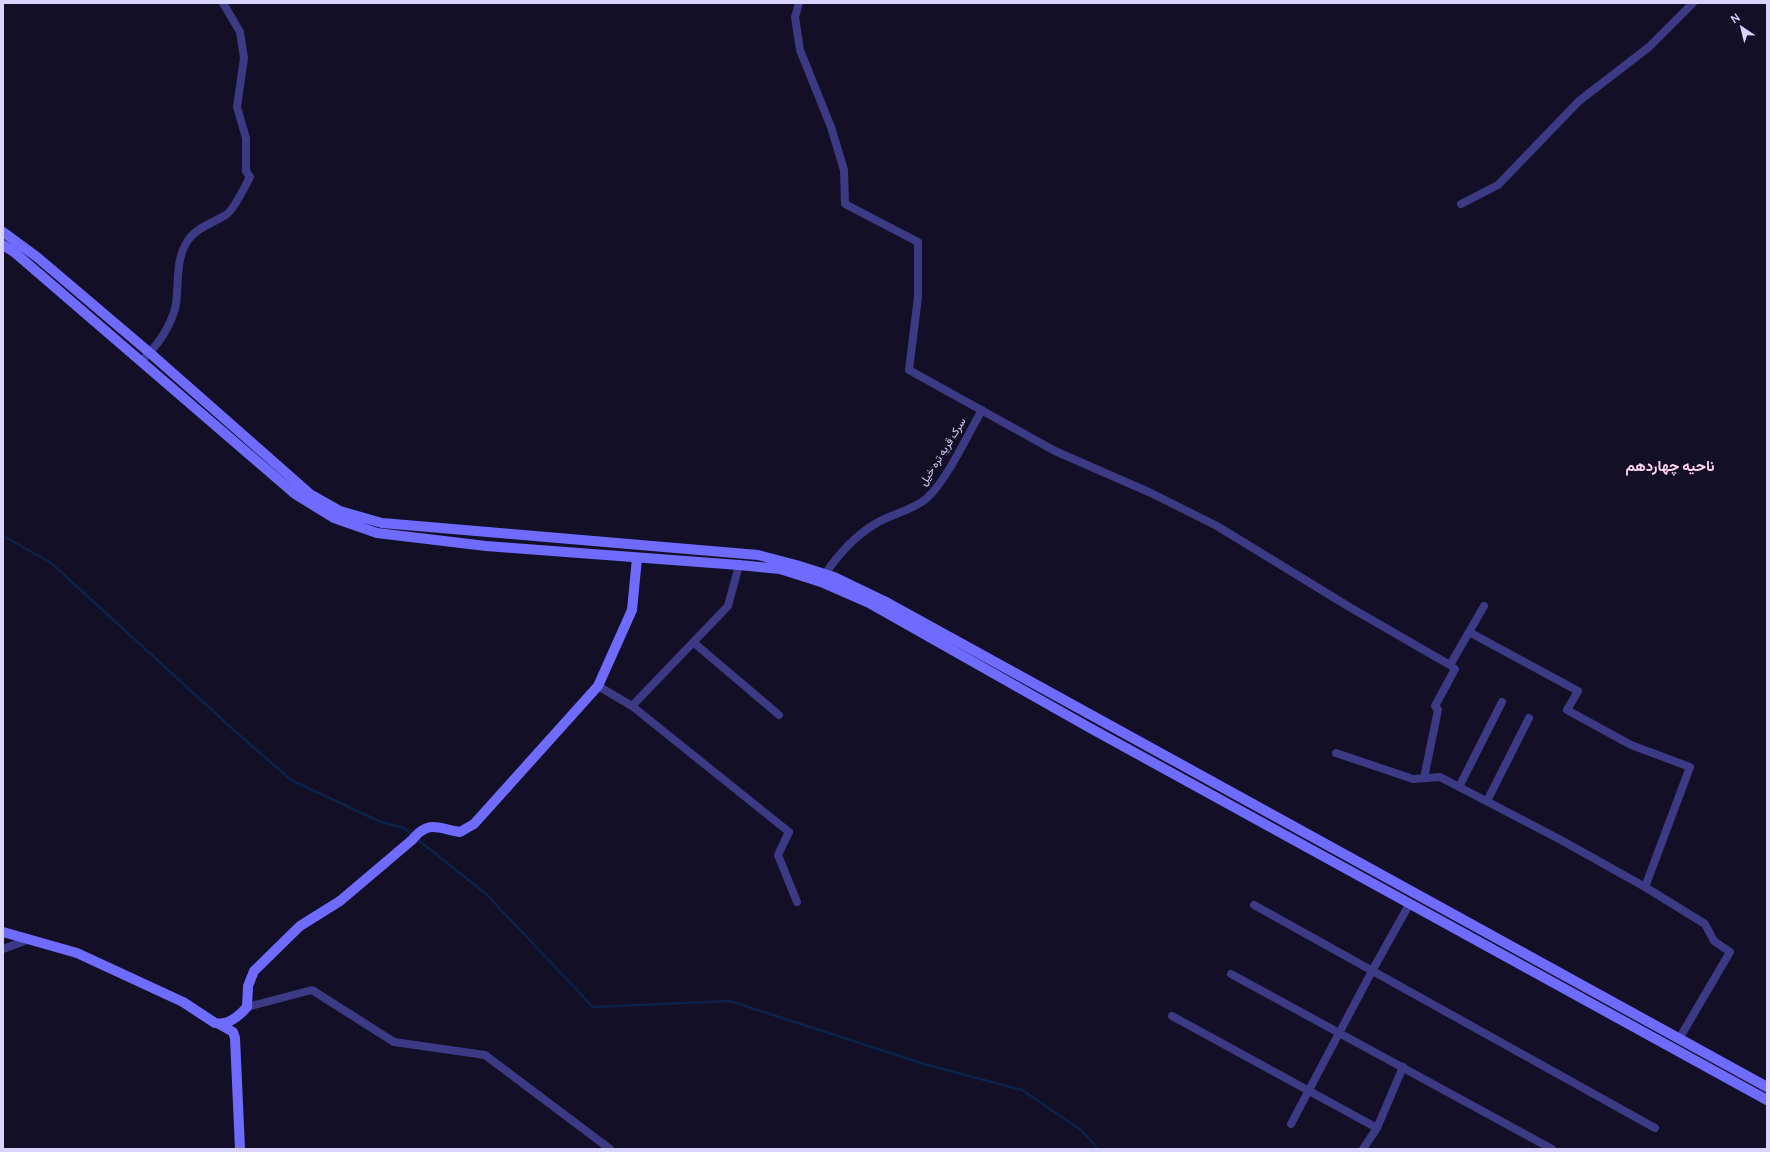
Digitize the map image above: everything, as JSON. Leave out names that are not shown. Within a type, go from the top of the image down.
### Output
[{"type":"main road","points":[[3,232],[37,257],[150,353],[310,494],[340,510],[382,523],[758,555],[796,564],[825,574],[891,605],[1767,1087]]},
{"type":"main road","points":[[3,245],[141,361],[294,494],[334,518],[376,533],[486,546],[739,565],[780,570],[821,582],[869,603],[1116,743],[1767,1100]]},
{"type":"main road","points":[[219,1024],[238,1018],[247,1007],[248,986],[254,971],[300,926],[340,901],[416,836],[430,826],[460,832],[474,824],[598,686],[632,610],[637,558]]},
{"type":"main road","points":[[3,932],[77,953],[183,1002],[215,1023],[233,1032],[235,1038],[240,1149]]},
{"type":"street","points":[[141,361],[150,353],[172,319],[176,304],[180,258],[189,238],[229,213],[250,177],[246,171],[246,138],[237,107],[244,58],[240,32],[224,3]]},
{"type":"street","points":[[799,3],[795,17],[800,50],[832,127],[844,170],[845,204],[918,242],[918,297],[909,370],[1055,451],[1151,493],[1217,526],[1351,608],[1450,665],[1455,669],[1435,706],[1438,710],[1424,778]]},
{"type":"street","points":[[1462,204],[1498,185],[1580,101],[1649,47],[1693,3]]},
{"type":"street","name":"سرک قریه تره خیل","points":[[825,574],[844,550],[875,524],[918,506],[928,497],[942,479],[982,410]]},
{"type":"street","points":[[632,706],[728,606],[739,565]]},
{"type":"street","points":[[1450,665],[1484,606]]},
{"type":"street","points":[[1470,632],[1578,691],[1567,710],[1631,745],[1690,767],[1645,887]]},
{"type":"street","points":[[693,642],[779,715]]},
{"type":"street","points":[[598,686],[632,706],[789,832],[778,855],[797,902]]},
{"type":"street","points":[[1459,787],[1502,702]]},
{"type":"street","points":[[1487,802],[1529,718]]},
{"type":"street","points":[[1336,753],[1413,779],[1440,777],[1645,887],[1705,924],[1714,941],[1730,952],[1679,1039]]},
{"type":"street","points":[[1291,1124],[1372,971],[1410,904]]},
{"type":"street","points":[[1254,905],[1655,1128]]},
{"type":"street","points":[[3,949],[27,940]]},
{"type":"street","points":[[1231,974],[1552,1149]]},
{"type":"street","points":[[247,1007],[312,990],[394,1042],[485,1055],[610,1149]]},
{"type":"street","points":[[1172,1016],[1377,1128]]},
{"type":"street","points":[[1363,1149],[1377,1128],[1403,1067]]},
{"type":"waterway","points":[[3,536],[50,562],[236,732],[291,780],[381,822],[404,828],[413,836]]},
{"type":"waterway","points":[[417,839],[486,894],[593,1007],[730,1001],[924,1064],[1022,1090],[1081,1130],[1098,1149]]},
{"type":"district","name":"ناحیه چهاردهم","points":[[1670,467]]}]
